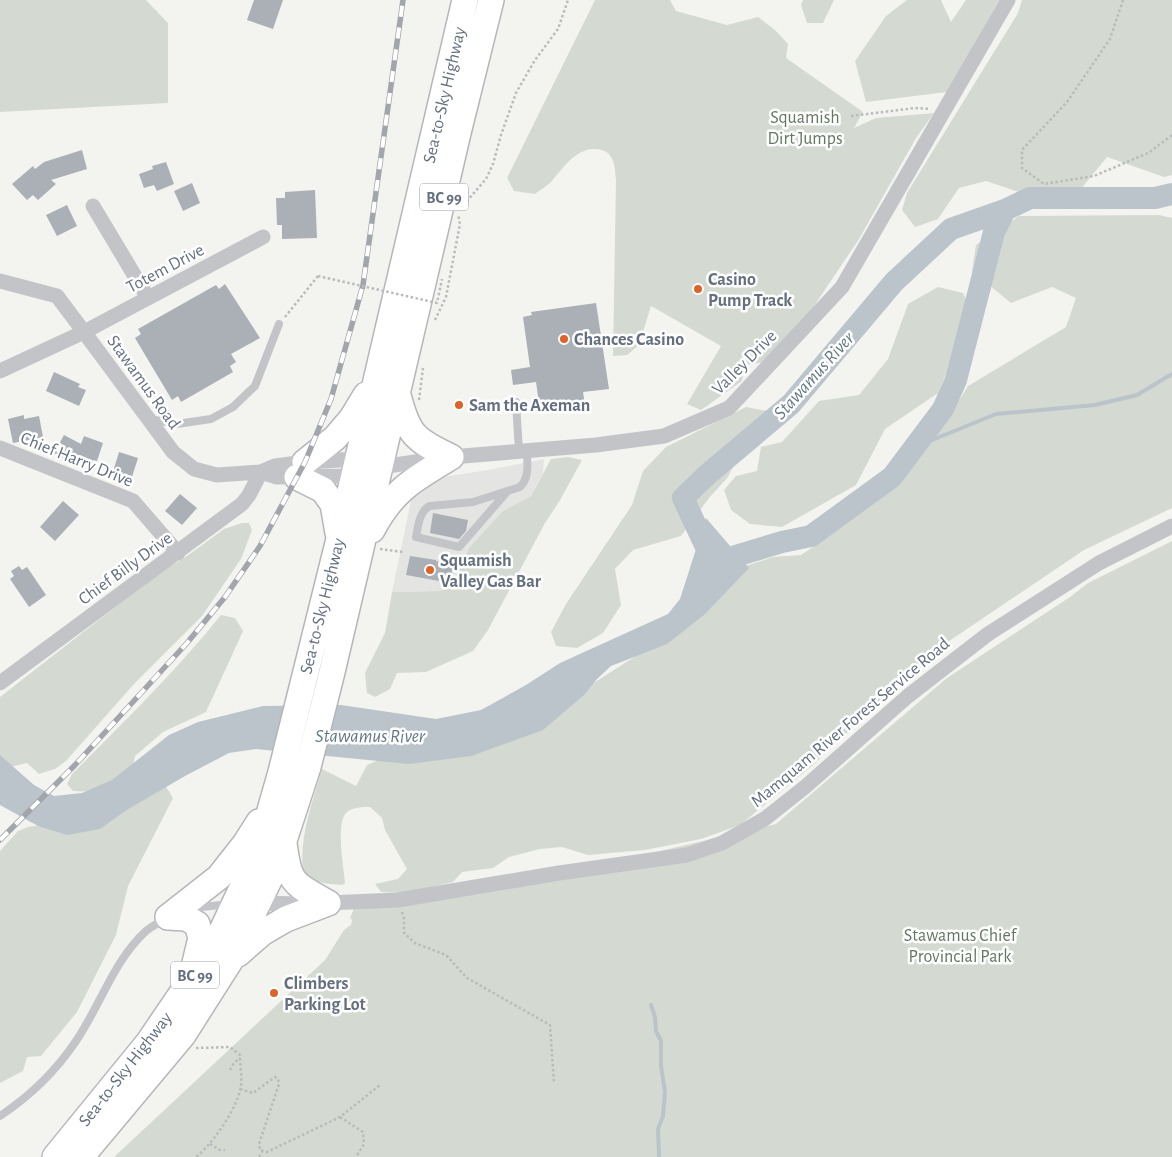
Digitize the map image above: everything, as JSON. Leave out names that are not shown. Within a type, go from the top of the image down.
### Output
[{"type":"highway","name":"Sea-to-Sky Highway","points":[[81,1157],[183,1035],[230,961],[281,772],[339,539],[364,467],[378,376],[465,0]]},
{"type":"highway","name":"Sea-to-Sky Highway","points":[[55,1157],[148,1043],[216,943],[275,868],[308,767],[332,672],[369,552],[364,467],[408,399],[458,133],[491,0]]},
{"type":"highway","points":[[339,539],[332,504],[323,490],[301,470],[335,438],[352,418],[378,376]]},
{"type":"highway","points":[[408,399],[404,418],[412,433],[430,448],[451,458]]},
{"type":"highway","points":[[369,552],[380,514],[396,494],[415,478],[451,458]]},
{"type":"highway","points":[[168,917],[219,877],[245,844],[274,797]]},
{"type":"highway","points":[[284,842],[287,865],[293,879],[297,884],[328,902]]},
{"type":"highway","points":[[230,961],[262,933],[286,919],[328,902]]},
{"type":"highway","points":[[168,917],[186,918],[197,924],[201,938],[190,982]]},
{"type":"street","name":"Valley Drive","points":[[364,467],[596,445],[664,436],[729,408],[842,287],[1008,0]]},
{"type":"street","points":[[92,206],[148,298]]},
{"type":"street","name":"Totem Drive","points":[[84,332],[263,237]]},
{"type":"street","points":[[0,281],[57,296],[84,332]]},
{"type":"street","name":"Stawamus Road","points":[[0,371],[84,332],[172,452],[194,469],[217,475],[261,472],[276,477],[301,470],[364,467]]},
{"type":"street","name":"Chief Harry Drive","points":[[0,448],[133,501],[178,553]]},
{"type":"street","name":"Chief Billy Drive","points":[[0,683],[242,504],[261,472]]},
{"type":"street","name":"Mamquam River Forest Service Road","points":[[247,903],[398,900],[559,873],[687,855],[722,843],[766,818],[805,787],[908,696],[988,634],[1099,563],[1172,526]]},
{"type":"lane","points":[[148,418],[177,424],[210,419],[233,407],[255,386],[279,324]]},
{"type":"lane","points":[[506,493],[459,547],[416,537],[425,508],[473,502],[506,493],[526,482],[528,476],[516,402]]},
{"type":"lane","points":[[0,1116],[23,1100],[56,1068],[77,1041],[129,951],[147,931],[184,909],[247,903]]},
{"type":"path","points":[[432,325],[446,297],[460,224],[458,212],[486,179],[493,164],[516,93],[535,60],[558,29],[568,0]]},
{"type":"path","points":[[1123,0],[1110,39],[1067,102],[1022,150],[1022,168],[1044,184],[1094,176],[1148,153],[1172,135]]},
{"type":"path","points":[[851,116],[916,108],[944,111]]},
{"type":"path","points":[[279,324],[318,276],[437,303],[442,279]]},
{"type":"path","points":[[408,399],[424,365]]},
{"type":"path","points":[[369,552],[403,552]]},
{"type":"path","points":[[398,900],[404,919],[404,933],[415,943],[446,955],[467,978],[550,1025],[554,1083]]},
{"type":"path","points":[[196,1157],[210,1144],[224,1124],[240,1089],[240,1055],[230,1047]]},
{"type":"path","points":[[230,1070],[240,1058]]},
{"type":"path","points":[[240,1089],[253,1093],[275,1077],[278,1079],[279,1084],[259,1144],[262,1152]]},
{"type":"path","points":[[262,1152],[267,1152],[340,1117],[380,1085]]},
{"type":"path","points":[[340,1117],[363,1132],[364,1144],[356,1157]]},
{"type":"path","points":[[210,1144],[220,1150],[225,1150]]},
{"type":"path","points":[[259,1157],[262,1152]]},
{"type":"shaded area","name":"Squamish Valley Gas Bar","points":[[544,459],[543,473],[531,496],[503,511],[458,572],[457,582],[442,591],[392,592],[413,491],[443,477]]},
{"type":"green space","points":[[0,0],[146,0],[168,23],[168,103],[0,112]]},
{"type":"green space","name":"Squamish Dirt Jumps","points":[[595,0],[670,0],[676,11],[727,25],[758,17],[775,30],[788,44],[786,58],[863,112],[854,128],[876,118],[934,113],[916,138],[859,239],[810,312],[764,362],[745,365],[742,381],[701,410],[687,404],[721,346],[651,306],[639,345],[627,355],[613,356],[616,180],[614,162],[610,155],[602,150],[586,150],[572,158],[551,182],[535,194],[514,191],[507,178]]},
{"type":"green space","points":[[803,0],[834,0],[823,23],[807,23],[801,5]]},
{"type":"green space","points":[[907,0],[941,0],[951,22],[966,0],[999,0],[947,92],[866,102],[855,61],[886,16]]},
{"type":"green space","points":[[1022,0],[1172,0],[1172,175],[1164,177],[1107,157],[1080,190],[1025,194],[986,181],[959,188],[938,219],[915,227],[902,210],[907,193],[1018,13]]},
{"type":"green space","points":[[1159,215],[1172,218],[1172,508],[1084,550],[930,654],[813,765],[740,825],[701,839],[645,850],[588,855],[562,847],[540,849],[509,857],[493,868],[462,872],[453,882],[405,893],[381,892],[375,884],[398,879],[407,869],[385,830],[382,818],[370,807],[361,807],[347,812],[343,817],[341,825],[345,883],[342,885],[322,882],[312,879],[303,873],[302,859],[305,833],[322,769],[356,786],[367,765],[383,758],[578,693],[675,631],[739,568],[773,557],[801,555],[831,535],[947,419],[968,386],[1066,327],[1076,298],[1052,287],[1011,303],[972,271],[976,245],[1019,216]]},
{"type":"green space","points":[[938,287],[963,293],[977,323],[973,351],[951,363],[938,393],[885,429],[856,485],[782,527],[750,524],[731,510],[724,490],[736,476],[757,471],[761,447],[782,442],[819,401],[859,395],[888,359],[908,304]]},
{"type":"green space","points":[[746,407],[767,411],[762,428],[743,446],[728,477],[709,498],[681,536],[633,550],[615,569],[621,605],[603,633],[577,648],[556,646],[551,632],[566,604],[632,505],[643,471],[666,447]]},
{"type":"green space","points":[[568,457],[582,460],[545,523],[488,630],[473,651],[426,672],[397,673],[390,689],[375,697],[367,693],[365,673],[385,633],[392,592],[441,591],[457,582],[458,572],[469,548],[503,511],[531,496],[551,459]]},
{"type":"green space","points":[[242,523],[249,523],[252,530],[241,559],[202,616],[134,684],[66,761],[55,769],[39,774],[27,763],[10,767],[0,762],[0,697],[160,572],[187,556],[224,529]]},
{"type":"green space","name":"Stawamus Chief Provincial Park","points":[[1172,541],[1172,1157],[114,1157],[325,960],[344,930],[351,925],[352,920],[350,918],[356,904],[626,859],[776,824],[947,678],[1070,597],[1088,583]]},
{"type":"green space","points":[[221,615],[235,618],[243,631],[206,712],[163,732],[135,756],[131,775],[96,792],[73,791],[67,784],[72,774],[167,677]]},
{"type":"green space","points":[[165,785],[173,798],[128,886],[116,935],[77,1012],[41,1056],[27,1057],[23,1071],[0,1083],[0,851],[18,831],[28,827],[49,824]]},
{"type":"water","points":[[706,518],[749,568],[704,615],[667,644],[611,666],[584,695],[543,730],[471,756],[409,764],[256,749],[229,753],[125,811],[100,829],[67,835],[38,826],[0,805],[0,755],[34,785],[54,796],[82,793],[112,780],[169,735],[198,722],[263,706],[341,705],[436,719],[481,710],[526,685],[560,663],[668,614],[680,599]]},
{"type":"building","points":[[254,0],[283,0],[273,29],[247,20]]},
{"type":"building","points":[[82,150],[87,169],[51,180],[56,184],[38,200],[33,195],[27,200],[12,184],[33,166],[35,169],[44,162]]},
{"type":"building","points":[[166,162],[174,184],[157,191],[154,185],[144,188],[139,174],[153,169],[152,166]]},
{"type":"building","points":[[192,183],[200,203],[183,211],[174,191]]},
{"type":"building","points":[[315,190],[317,238],[282,239],[282,225],[277,225],[276,198],[285,198],[285,192]]},
{"type":"building","points":[[67,205],[77,226],[57,236],[46,215]]},
{"type":"building","points":[[225,284],[260,338],[231,354],[236,362],[230,366],[233,372],[181,402],[178,396],[172,400],[135,338],[141,334],[138,329],[216,285],[219,289]]},
{"type":"building","name":"Chances Casino","points":[[596,303],[609,389],[583,392],[585,405],[540,410],[536,382],[513,385],[511,370],[530,367],[523,317],[532,315],[531,312]]},
{"type":"building","points":[[54,372],[80,384],[78,387],[86,390],[79,406],[46,391]]},
{"type":"building","points":[[24,415],[24,419],[39,416],[43,437],[13,443],[8,419]]},
{"type":"building","points":[[64,435],[81,444],[84,436],[103,443],[97,461],[93,460],[91,466],[68,458],[67,460],[54,453]]},
{"type":"building","points":[[119,452],[138,458],[131,480],[112,475]]},
{"type":"building","points":[[180,494],[197,508],[182,525],[165,511]]},
{"type":"building","points":[[63,501],[79,515],[55,541],[40,527]]},
{"type":"building","points":[[433,513],[468,520],[466,531],[459,539],[430,533]]},
{"type":"building","name":"Squamish Valley Gas Bar","points":[[410,556],[454,565],[450,583],[406,575]]},
{"type":"building","points":[[19,566],[22,570],[27,567],[46,595],[29,607],[10,579],[14,576],[11,571]]},
{"type":"waterway","name":"Stawamus River","points":[[715,571],[729,558],[782,542],[811,536],[892,477],[943,409],[956,380],[994,232],[1005,210],[1030,198],[1155,198],[1172,194]]},
{"type":"waterway","name":"Stawamus River","points":[[714,564],[683,498],[708,474],[791,404],[894,282],[951,229],[1005,210]]},
{"type":"waterway","points":[[915,447],[996,414],[1095,405],[1137,395],[1172,374]]},
{"type":"waterway","points":[[651,1005],[655,1017],[656,1031],[661,1041],[661,1066],[665,1092],[663,1116],[658,1129],[659,1157]]},
{"type":"railway","points":[[0,840],[75,765],[187,643],[225,597],[260,546],[305,462],[331,399],[363,285],[403,0]]},
{"type":"place","name":"Casino Pump Track","points":[[698,289]]},
{"type":"place","name":"Chances Casino","points":[[564,339]]},
{"type":"place","name":"Sam the Axeman","points":[[459,405]]},
{"type":"place","name":"Squamish Valley Gas Bar","points":[[430,570]]},
{"type":"place","name":"Climbers Parking Lot","points":[[274,993]]}]
